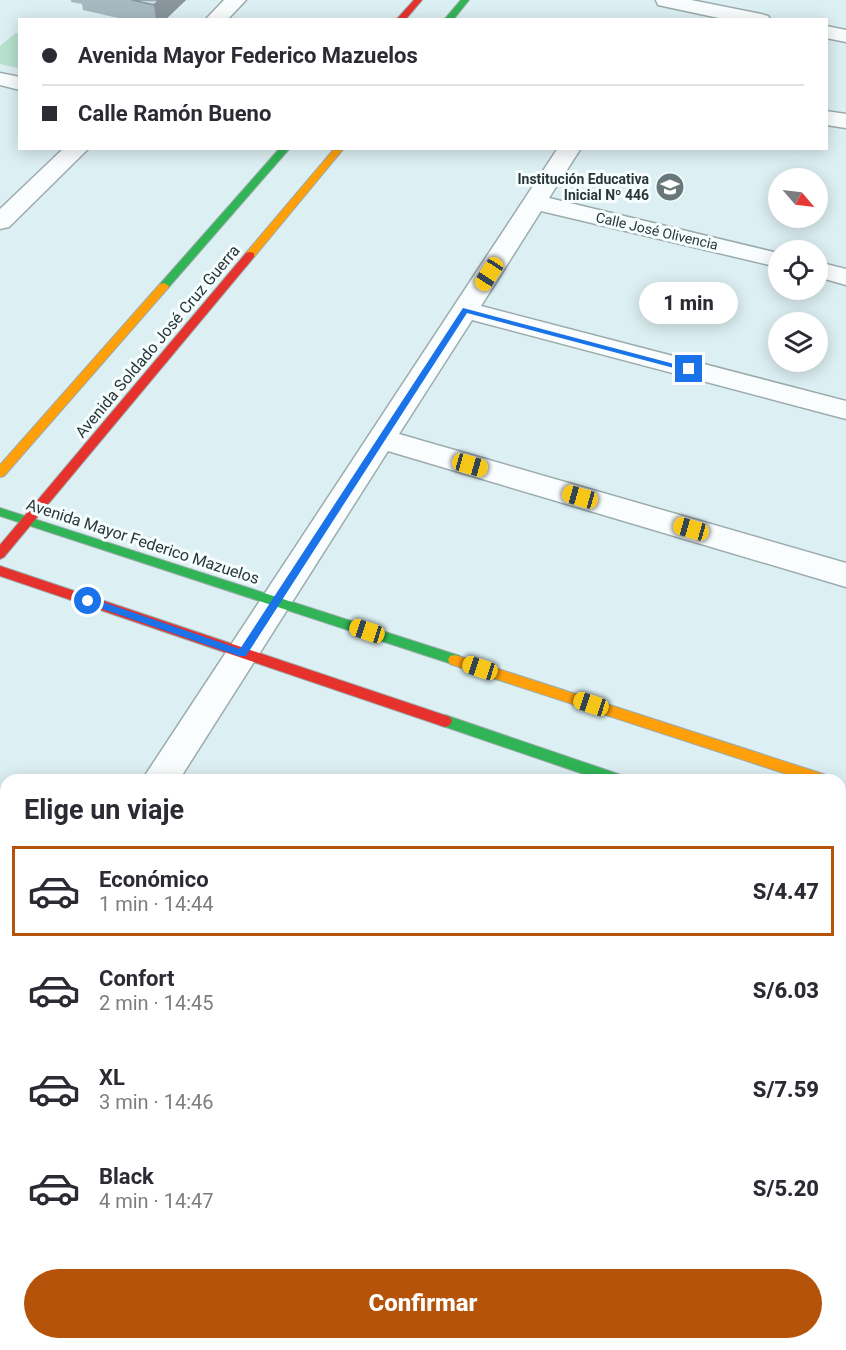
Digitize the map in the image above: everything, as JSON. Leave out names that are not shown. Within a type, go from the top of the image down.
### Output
[{"type":"street","points":[[217,18],[236,0]]},
{"type":"street","points":[[402,18],[418,0]]},
{"type":"street","points":[[450,18],[465,0]]},
{"type":"street","points":[[654,18],[666,0],[752,18]]},
{"type":"street","points":[[828,32],[846,36]]},
{"type":"street","points":[[0,79],[18,84]]},
{"type":"street","points":[[828,118],[846,122]]},
{"type":"street","points":[[0,222],[76,150]]},
{"type":"street","name":"Avenida Soldado José Cruz Guerra","points":[[0,473],[284,150]]},
{"type":"street","name":"Avenida Soldado José Cruz Guerra","points":[[0,554],[338,150]]},
{"type":"street","points":[[164,774],[569,150]]},
{"type":"street","points":[[0,188],[28,195]]},
{"type":"street","name":"Calle José Olivencia","points":[[535,202],[768,259]]},
{"type":"street","points":[[828,272],[846,277]]},
{"type":"street","points":[[465,310],[846,411]]},
{"type":"street","points":[[381,439],[846,574]]},
{"type":"street","name":"Avenida Mayor Federico Mazuelos","points":[[0,512],[805,774]]},
{"type":"street","points":[[0,571],[601,774]]},
{"type":"green space","points":[[18,34],[18,68],[0,64],[0,46]]},
{"type":"building","points":[[132,0],[159,0],[154,5]]},
{"type":"traffic: fast","points":[[450,18],[465,0]]},
{"type":"traffic: fast","points":[[164,286],[284,150]]},
{"type":"traffic: fast","points":[[0,512],[455,660]]},
{"type":"traffic: fast","points":[[445,721],[601,774]]},
{"type":"traffic: slow","points":[[250,255],[338,150]]},
{"type":"traffic: slow","points":[[0,473],[164,286]]},
{"type":"traffic: slow","points":[[455,660],[805,774]]},
{"type":"traffic: jam","points":[[402,18],[418,0]]},
{"type":"traffic: jam","points":[[0,554],[250,255]]},
{"type":"traffic: jam","points":[[0,571],[445,721]]},
{"type":"place","name":"Institución Educativa Inicial Nº 446","points":[[670,187]]},
{"type":"route","points":[[88,601],[243,653],[465,310],[689,369]]}]
